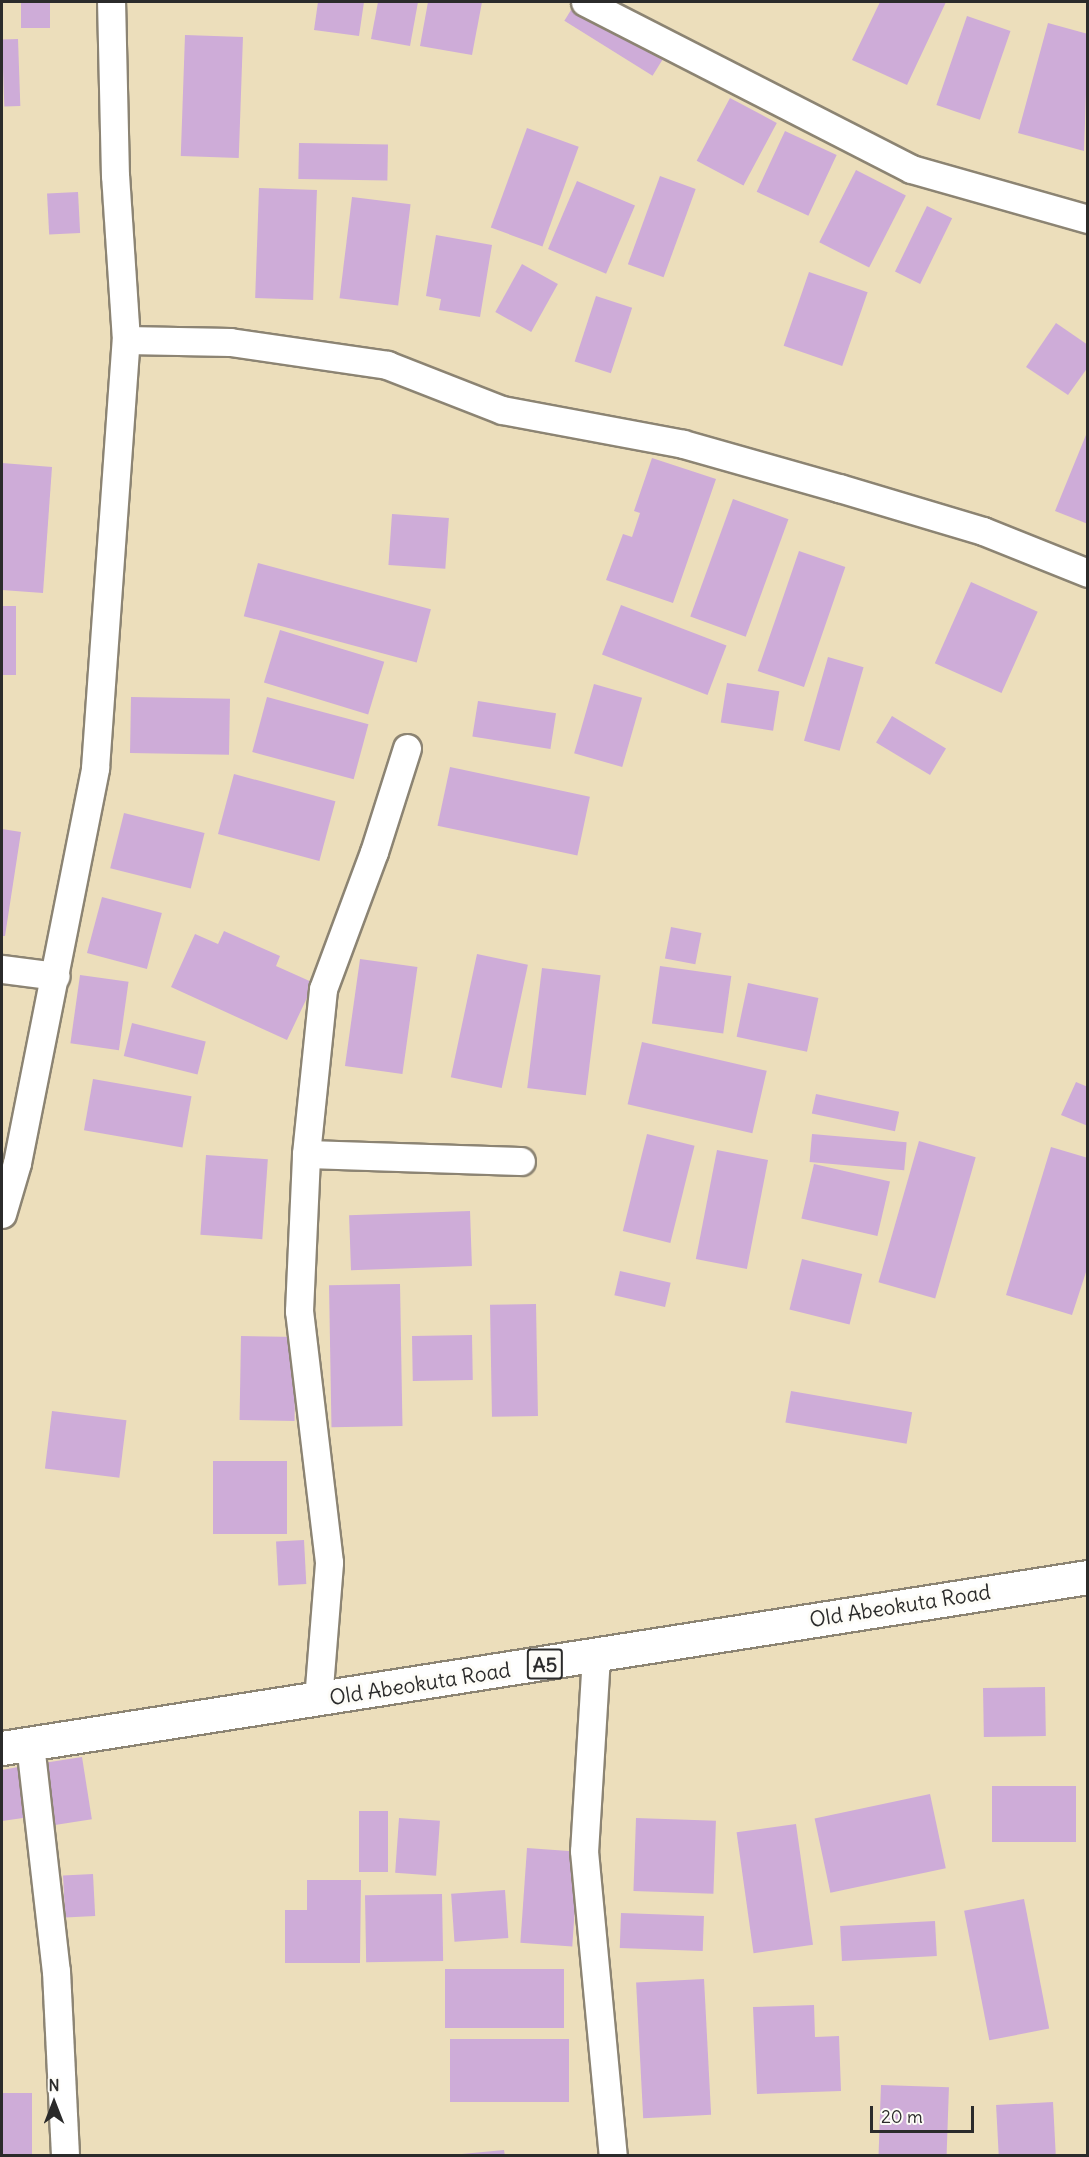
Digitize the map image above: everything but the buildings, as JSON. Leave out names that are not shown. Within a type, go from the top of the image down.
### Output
[{"type":"highway","name":"Old Abeokuta Road","points":[[16,1746],[1088,1577]]},
{"type":"street","points":[[2,1214],[17,1163],[56,976],[95,768],[126,339],[116,176],[111,2]]},
{"type":"street","points":[[585,2],[911,169],[1088,219]]},
{"type":"street","points":[[126,339],[230,342],[387,365],[502,410],[683,444],[983,531],[1088,573]]},
{"type":"street","points":[[318,1700],[329,1562],[299,1311],[306,1154],[323,989],[374,852],[407,748]]},
{"type":"street","points":[[2,969],[56,976]]},
{"type":"street","points":[[306,1154],[521,1161]]},
{"type":"street","points":[[596,1656],[584,1851],[613,2156]]},
{"type":"street","points":[[16,1746],[56,1971],[65,2156]]}]
